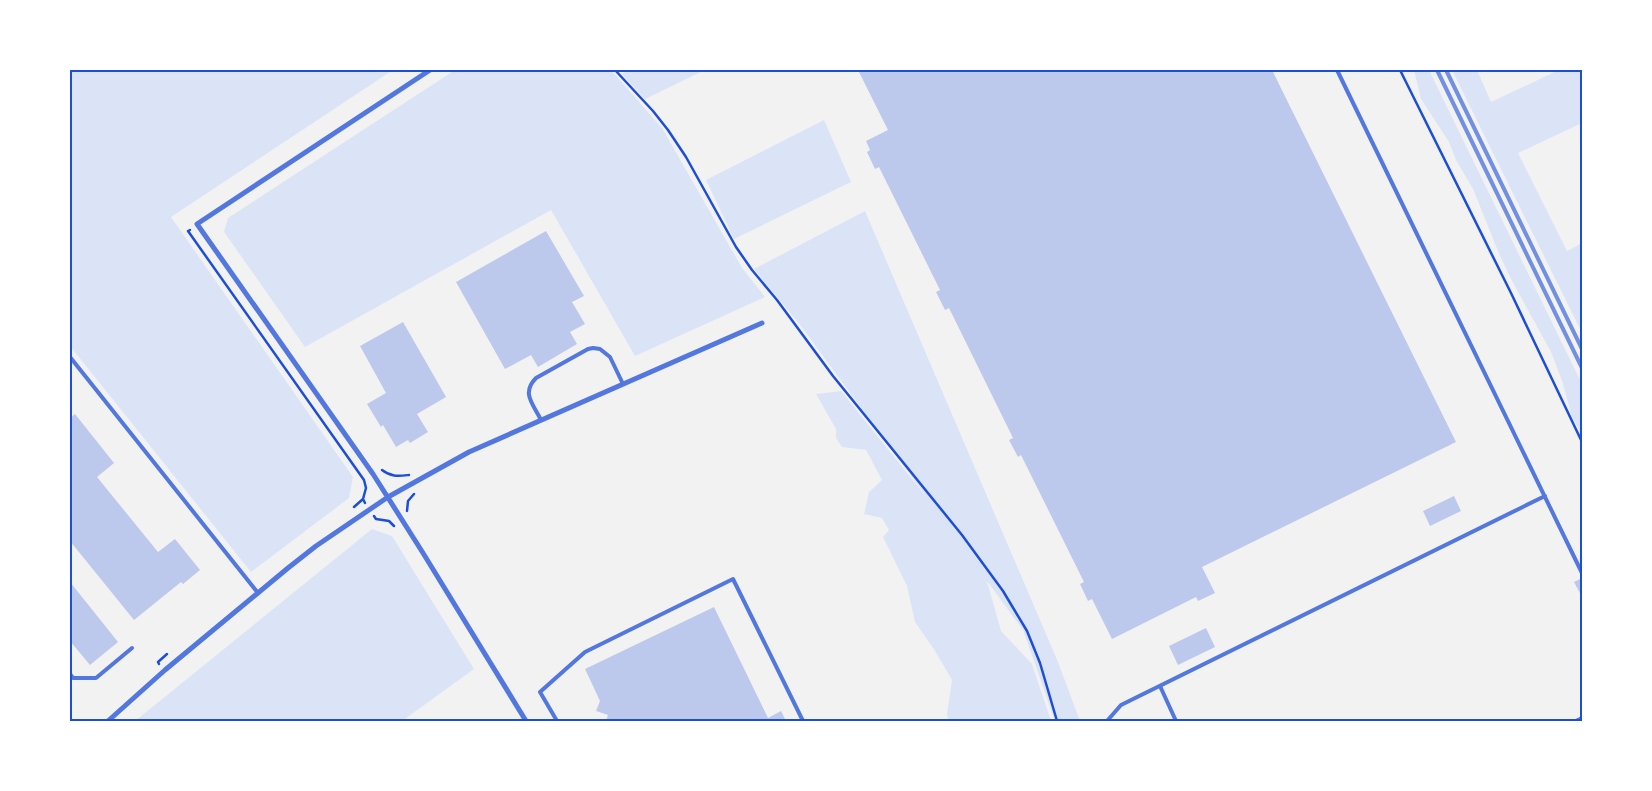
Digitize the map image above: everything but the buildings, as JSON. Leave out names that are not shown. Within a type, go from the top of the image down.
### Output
[{"type":"street","points":[[430,70],[197,224],[388,497],[526,721]]},
{"type":"street","points":[[108,721],[164,670],[316,546],[388,497],[470,452],[762,323]]},
{"type":"lane","points":[[1338,70],[1582,573]]},
{"type":"lane","points":[[541,420],[528,394],[531,383],[536,378],[588,349],[600,349],[606,352],[623,384]]},
{"type":"lane","points":[[70,357],[258,593]]},
{"type":"lane","points":[[1107,721],[1121,705],[1545,496]]},
{"type":"lane","points":[[558,721],[540,692],[585,652],[734,579],[804,721]]},
{"type":"lane","points":[[70,674],[73,678],[96,678],[132,648]]},
{"type":"lane","points":[[1160,686],[1176,721]]},
{"type":"lane","points":[[1576,721],[1582,718]]},
{"type":"path","points":[[615,70],[668,130],[736,247],[752,270],[777,300],[833,376],[962,535],[1003,591],[1027,631],[1040,663],[1057,721]]},
{"type":"path","points":[[1400,70],[1511,293],[1582,442]]},
{"type":"path","points":[[197,224],[188,231],[364,480],[366,488],[363,499],[369,509],[376,519],[389,521],[397,530]]},
{"type":"shaded area","points":[[70,70],[393,70],[171,217],[353,477],[349,498],[251,572],[70,346]]},
{"type":"shaded area","points":[[455,70],[611,70],[662,128],[742,268],[765,297],[635,356],[551,210],[305,347],[224,232],[228,218]]},
{"type":"shaded area","points":[[630,70],[705,70],[645,99],[622,74]]},
{"type":"shaded area","points":[[1414,70],[1429,70],[1582,384],[1582,435],[1572,417],[1562,381],[1551,352],[1512,281],[1473,189],[1456,160],[1449,142],[1421,99]]},
{"type":"shaded area","points":[[1452,70],[1477,70],[1491,102],[1559,70],[1582,70],[1582,123],[1518,153],[1567,251],[1582,243],[1582,333]]},
{"type":"shaded area","points":[[824,120],[851,182],[734,239],[706,180]]},
{"type":"shaded area","points":[[865,211],[1058,662],[1080,721],[1055,721],[1023,630],[987,581],[1001,631],[1032,664],[1051,721],[949,721],[947,714],[952,680],[915,622],[907,586],[883,537],[889,530],[882,518],[864,514],[869,492],[882,480],[866,450],[842,447],[836,438],[836,429],[816,394],[841,391],[928,499],[801,326],[754,269]]},
{"type":"shaded area","points":[[372,529],[392,536],[474,669],[402,721],[135,721]]},
{"type":"railway","points":[[1437,70],[1582,368]]},
{"type":"railway","points":[[1446,70],[1582,349]]}]
